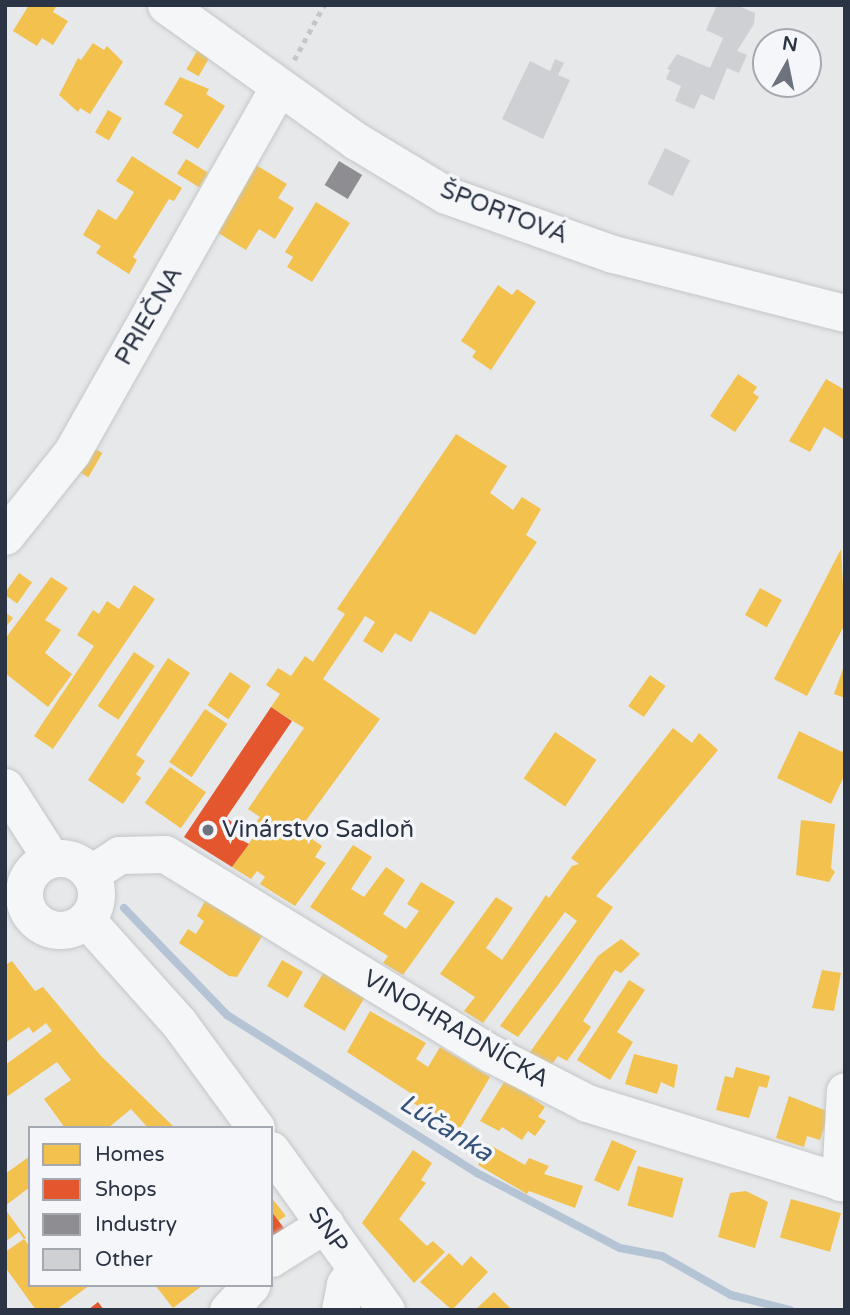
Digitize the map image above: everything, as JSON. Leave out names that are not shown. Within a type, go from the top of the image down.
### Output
[{"type":"street","name":"ŠPORTOVÁ","points":[[166,5],[356,141],[446,195],[613,254],[845,313]]},
{"type":"street","name":"PRIEČNA","points":[[5,536],[72,452],[279,86]]},
{"type":"street","points":[[5,787],[43,846],[47,860]]},
{"type":"street","name":"VINOHRADNÍCKA","points":[[90,874],[119,855],[165,854],[492,1054],[587,1104],[842,1183]]},
{"type":"street","points":[[47,860],[71,860],[90,874],[96,897],[86,919],[77,926],[54,929],[42,925],[16,907],[37,866],[47,860]]},
{"type":"street","points":[[86,919],[209,1062],[255,1126]]},
{"type":"street","points":[[842,1183],[845,1090]]},
{"type":"street","name":"SNP","points":[[273,1153],[386,1310]]},
{"type":"street","points":[[273,1257],[324,1224]]},
{"type":"street","points":[[340,1310],[345,1284],[356,1268]]},
{"type":"path","points":[[279,86],[324,5]]},
{"type":"building: Homes","points":[[29,5],[57,5],[53,12],[68,21],[53,45],[42,38],[37,46],[13,31]]},
{"type":"building: Homes","points":[[93,43],[104,50],[107,46],[123,62],[90,114],[80,108],[78,112],[59,95],[78,58],[81,60]]},
{"type":"building: Homes","points":[[197,51],[209,58],[199,76],[186,69]]},
{"type":"building: Homes","points":[[180,77],[209,89],[206,94],[225,106],[198,149],[172,133],[183,115],[164,104]]},
{"type":"building: Homes","points":[[108,110],[122,118],[109,141],[95,133]]},
{"type":"building: Homes","points":[[132,156],[182,188],[174,201],[169,199],[133,257],[137,260],[129,274],[96,253],[101,246],[83,235],[98,209],[116,220],[123,210],[134,192],[116,181]]},
{"type":"building: Homes","points":[[186,159],[208,173],[199,187],[177,173]]},
{"type":"building: Homes","points":[[256,165],[287,184],[278,198],[294,208],[275,239],[259,229],[246,250],[215,231]]},
{"type":"building: Homes","points":[[316,202],[350,223],[312,282],[287,267],[293,257],[285,252]]},
{"type":"building: Homes","points":[[498,285],[512,295],[517,289],[536,302],[491,370],[472,357],[476,351],[461,341]]},
{"type":"building: Homes","points":[[738,374],[757,387],[753,393],[759,397],[735,432],[710,416]]},
{"type":"building: Homes","points":[[826,379],[845,390],[845,440],[824,427],[810,452],[789,441]]},
{"type":"building: Homes","points":[[456,434],[507,466],[490,493],[513,510],[522,497],[541,509],[526,535],[537,542],[475,635],[430,611],[411,642],[395,633],[382,653],[363,641],[375,622],[365,616],[323,679],[380,719],[299,830],[322,846],[315,857],[326,863],[295,906],[260,884],[265,877],[257,871],[251,879],[232,867],[257,832],[252,828],[260,817],[248,809],[304,728],[271,707],[280,694],[266,685],[278,668],[291,676],[305,656],[313,662],[345,614],[337,609]]},
{"type":"building: Homes","points":[[85,443],[102,453],[88,477],[71,467]]},
{"type":"building: Homes","points":[[841,549],[845,624],[807,696],[774,679]]},
{"type":"building: Homes","points":[[19,573],[32,582],[17,603],[5,593]]},
{"type":"building: Homes","points":[[51,577],[68,588],[45,620],[61,630],[45,653],[72,674],[48,707],[5,673],[5,639]]},
{"type":"building: Homes","points":[[134,585],[155,599],[53,749],[34,736],[94,646],[77,635],[93,610],[99,614],[107,601],[119,609]]},
{"type":"building: Homes","points":[[760,588],[782,600],[767,627],[745,615]]},
{"type":"building: Homes","points":[[5,612],[13,618],[5,628]]},
{"type":"building: Homes","points":[[134,652],[155,666],[118,720],[98,706]]},
{"type":"building: Homes","points":[[168,658],[190,673],[136,755],[145,761],[136,774],[141,778],[123,804],[88,780]]},
{"type":"building: Homes","points":[[845,666],[845,698],[834,694]]},
{"type":"building: Homes","points":[[230,672],[251,686],[228,719],[208,705]]},
{"type":"building: Homes","points":[[650,675],[666,686],[644,717],[628,706]]},
{"type":"building: Homes","points":[[205,709],[227,724],[192,777],[169,762]]},
{"type":"building: Homes","points":[[673,728],[692,743],[699,733],[718,750],[596,896],[613,907],[558,985],[518,1037],[500,1026],[577,921],[565,912],[483,1023],[464,1011],[475,997],[440,974],[496,897],[513,908],[486,948],[502,960],[546,895],[549,898],[572,866],[579,864],[571,858]]},
{"type":"building: Homes","points":[[799,731],[842,752],[845,747],[845,774],[831,804],[777,778]]},
{"type":"building: Homes","points":[[555,732],[596,760],[565,806],[524,778]]},
{"type":"building: Homes","points":[[170,767],[206,792],[181,828],[145,803]]},
{"type":"building: Homes","points":[[801,820],[835,824],[831,868],[835,872],[829,882],[796,875]]},
{"type":"building: Homes","points":[[353,845],[372,857],[351,889],[364,897],[386,867],[405,880],[383,914],[406,929],[419,911],[407,904],[421,882],[455,902],[403,975],[383,963],[388,956],[310,907]]},
{"type":"building: Homes","points":[[205,901],[264,933],[237,977],[229,976],[179,943],[188,929],[196,934],[204,921],[197,916]]},
{"type":"building: Homes","points":[[621,939],[640,954],[621,973],[615,970],[583,1021],[591,1027],[567,1061],[558,1056],[549,1068],[528,1055],[598,956]]},
{"type":"building: Homes","points":[[282,960],[303,972],[288,998],[267,986]]},
{"type":"building: Homes","points":[[12,961],[35,991],[43,987],[101,1056],[173,1126],[146,1126],[131,1109],[110,1126],[64,1126],[44,1099],[71,1080],[57,1062],[5,1098],[5,1065],[52,1031],[46,1023],[33,1033],[29,1027],[5,1043],[5,965]]},
{"type":"building: Homes","points":[[822,970],[841,973],[834,1011],[812,1008]]},
{"type":"building: Homes","points":[[324,972],[365,997],[345,1031],[303,1006]]},
{"type":"building: Homes","points":[[629,980],[645,990],[617,1032],[633,1042],[610,1080],[577,1060]]},
{"type":"building: Homes","points":[[370,1011],[426,1043],[416,1059],[428,1067],[440,1047],[490,1077],[459,1130],[408,1100],[412,1094],[347,1052]]},
{"type":"building: Homes","points":[[634,1054],[678,1065],[674,1088],[661,1082],[657,1094],[625,1084]]},
{"type":"building: Homes","points":[[736,1067],[770,1076],[767,1088],[759,1086],[749,1118],[716,1110],[725,1076],[733,1078]]},
{"type":"building: Homes","points":[[506,1079],[545,1107],[538,1117],[546,1121],[535,1136],[528,1131],[522,1140],[502,1127],[499,1131],[480,1121]]},
{"type":"building: Homes","points":[[789,1096],[829,1112],[820,1140],[807,1136],[804,1147],[776,1138]]},
{"type":"building: Homes","points":[[612,1140],[637,1151],[619,1191],[594,1180]]},
{"type":"building: Homes","points":[[490,1145],[525,1165],[529,1158],[549,1166],[544,1174],[583,1186],[575,1208],[529,1191],[527,1194],[478,1165]]},
{"type":"building: Homes","points":[[413,1150],[432,1163],[421,1180],[426,1183],[399,1219],[427,1246],[433,1241],[445,1252],[414,1283],[362,1223]]},
{"type":"building: Homes","points":[[28,1157],[28,1189],[5,1206],[5,1174]]},
{"type":"building: Homes","points":[[638,1166],[683,1178],[673,1218],[627,1206]]},
{"type":"building: Homes","points":[[746,1191],[768,1202],[755,1248],[718,1237],[730,1193]]},
{"type":"building: Homes","points":[[791,1199],[841,1213],[830,1252],[780,1237]]},
{"type":"building: Homes","points":[[273,1200],[286,1216],[278,1221],[273,1214]]},
{"type":"building: Homes","points":[[5,1209],[26,1238],[19,1232],[5,1242]]},
{"type":"building: Homes","points":[[24,1239],[28,1244],[28,1287],[87,1287],[56,1310],[36,1310],[5,1267],[5,1252]]},
{"type":"building: Homes","points":[[449,1253],[462,1266],[471,1256],[488,1272],[452,1310],[420,1282]]},
{"type":"building: Homes","points":[[157,1287],[200,1287],[173,1308]]},
{"type":"building: Homes","points":[[494,1292],[512,1310],[475,1310]]},
{"type":"building: Shops","points":[[271,707],[292,721],[226,818],[237,825],[236,837],[249,844],[232,867],[184,837]]},
{"type":"building: Shops","points":[[273,1214],[287,1232],[273,1242]]},
{"type":"building: Shops","points":[[98,1302],[104,1310],[88,1310]]},
{"type":"building: Industry","points":[[339,161],[362,175],[348,199],[325,185]]},
{"type":"building: Other","points":[[717,5],[736,5],[755,13],[754,24],[737,51],[747,55],[739,73],[727,68],[714,100],[701,94],[694,109],[675,101],[681,86],[666,79],[670,70],[667,69],[677,54],[710,68],[723,38],[706,30]]},
{"type":"building: Other","points":[[555,59],[564,63],[558,75],[570,80],[543,139],[502,119],[530,61],[550,71]]},
{"type":"building: Other","points":[[665,148],[690,160],[673,196],[647,184]]},
{"type":"waterway","name":"Lúčanka","points":[[124,908],[227,1015],[477,1173],[620,1248],[662,1256],[731,1295],[790,1310]]},
{"type":"place","name":"Vinárstvo Sadloň","points":[[208,830]]}]
